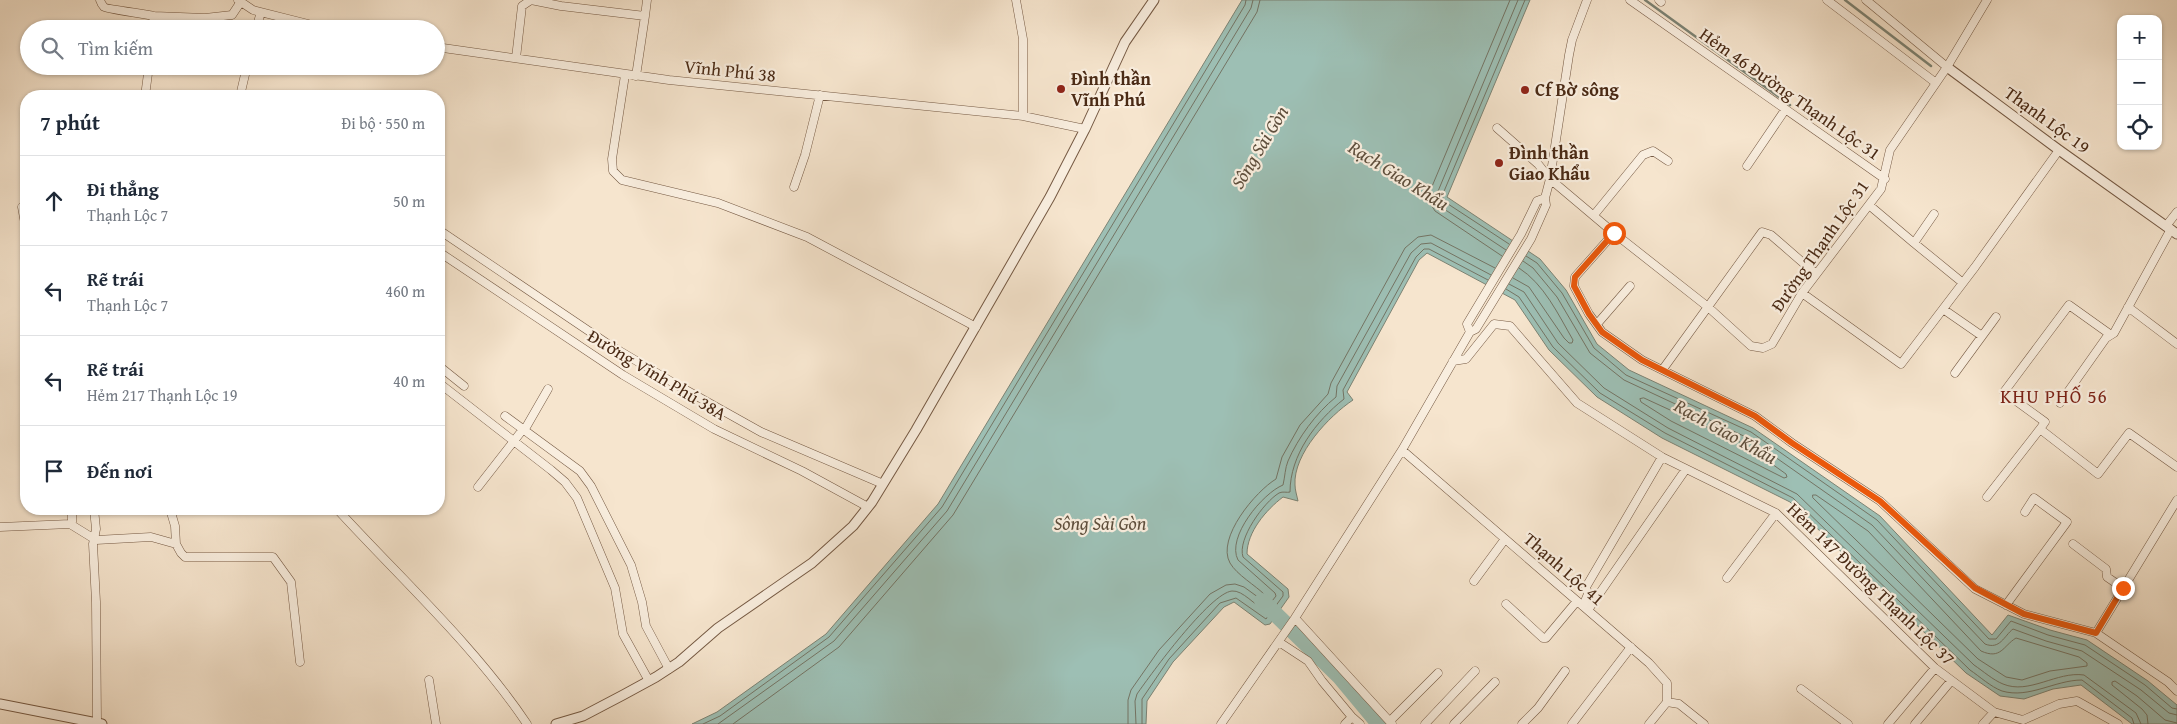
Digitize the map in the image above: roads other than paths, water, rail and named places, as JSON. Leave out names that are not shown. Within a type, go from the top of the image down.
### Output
[{"type":"street","points":[[100,0],[108,9],[154,16],[205,18],[232,15],[239,2],[260,12],[292,20]]},
{"type":"street","points":[[516,58],[522,6],[531,0],[561,6],[645,16]]},
{"type":"street","points":[[636,76],[647,0]]},
{"type":"street","points":[[1016,0],[1023,39],[1023,116]]},
{"type":"street","points":[[556,724],[584,716],[649,681],[718,628],[812,563],[853,526],[883,484],[976,327],[1050,197],[1085,129],[1125,42],[1154,0]]},
{"type":"street","points":[[1222,724],[1281,640],[1402,450],[1470,332],[1476,329],[1530,239],[1546,205],[1545,198],[1550,179],[1570,47],[1587,0]]},
{"type":"street","name":"Hẻm 46 Đường Thạnh Lộc 31","points":[[1630,0],[1885,179]]},
{"type":"street","points":[[1827,0],[1936,83]]},
{"type":"street","points":[[1866,0],[1947,67]]},
{"type":"street","name":"Đường Thạnh Lộc 31","points":[[1497,128],[1538,164],[1550,179],[1614,233],[1708,307],[1751,346],[1763,348],[1772,344],[1802,292],[1881,189],[1885,179],[1890,150],[1947,67],[1987,0]]},
{"type":"street","points":[[258,20],[260,12]]},
{"type":"street","points":[[153,20],[154,16]]},
{"type":"street","name":"Vĩnh Phú 38","points":[[445,48],[625,75],[1023,116],[1085,129]]},
{"type":"street","name":"Thạnh Lộc 19","points":[[1947,67],[2171,230]]},
{"type":"street","points":[[146,90],[147,75]]},
{"type":"street","points":[[241,90],[245,75]]},
{"type":"street","points":[[625,75],[612,159],[613,171],[622,180],[718,203],[807,237],[976,327]]},
{"type":"street","points":[[794,187],[805,155],[820,95]]},
{"type":"street","points":[[1747,166],[1785,110]]},
{"type":"street","points":[[1802,292],[1901,364],[1944,309],[2059,150]]},
{"type":"street","points":[[1594,215],[1643,155],[1652,151],[1668,161]]},
{"type":"street","points":[[1470,332],[1467,324],[1521,234],[1537,201],[1545,198]]},
{"type":"street","points":[[1869,205],[1963,283]]},
{"type":"street","points":[[2060,403],[2106,338],[2111,335],[2171,230],[2177,212]]},
{"type":"street","points":[[1914,243],[1934,214]]},
{"type":"street","points":[[1663,369],[1762,232],[1766,232],[1816,274]]},
{"type":"street","points":[[1614,233],[1575,277],[1574,286],[1602,332],[1642,360],[1755,416],[1792,443],[1880,501],[1975,588],[2024,614],[2096,633],[2168,682],[2177,691]]},
{"type":"street","points":[[445,234],[608,344],[677,385],[761,432],[883,484]]},
{"type":"street","name":"Đường Vĩnh Phú 38A","points":[[445,256],[624,375],[714,429],[802,471],[868,507]]},
{"type":"street","points":[[1596,324],[1630,286]]},
{"type":"street","points":[[1987,497],[2045,422],[2004,392],[2070,305],[2111,335]]},
{"type":"street","points":[[2128,307],[2177,344]]},
{"type":"street","points":[[1944,309],[1982,336]]},
{"type":"street","points":[[1955,373],[1996,317]]},
{"type":"street","name":"Hẻm 147 Đường Thạnh Lộc 37","points":[[1453,361],[1466,359],[1494,324],[1510,326],[1577,403],[1662,457],[1776,513],[1936,668],[1994,712],[2023,720],[2059,704],[2077,701],[2115,723]]},
{"type":"street","points":[[445,371],[464,386]]},
{"type":"street","points":[[445,388],[565,482],[577,498],[615,588],[623,634],[649,681]]},
{"type":"street","points":[[478,487],[524,430],[548,389]]},
{"type":"street","points":[[505,416],[580,471],[592,486],[630,565],[642,602],[646,626],[668,668]]},
{"type":"street","points":[[2040,429],[2098,474],[2129,433],[2177,467]]},
{"type":"street","name":"Thạnh Lộc 41","points":[[1402,450],[1649,663],[1667,683],[1667,702]]},
{"type":"street","points":[[1583,606],[1588,594],[1586,587],[1662,457]]},
{"type":"street","points":[[1506,604],[1542,638],[1546,638],[1583,606],[1686,469]]},
{"type":"street","points":[[2006,605],[2067,522],[2034,498],[2025,512]]},
{"type":"street","points":[[2096,633],[2121,587],[2177,500]]},
{"type":"street","points":[[1727,578],[1776,513]]},
{"type":"street","points":[[72,515],[72,525]]},
{"type":"street","points":[[0,704],[100,724],[92,538],[96,530],[95,515]]},
{"type":"street","points":[[172,515],[175,526],[176,544],[185,557],[273,557],[291,582],[300,662]]},
{"type":"street","points":[[343,515],[451,630],[506,692],[527,724]]},
{"type":"street","points":[[0,527],[72,525],[92,538],[151,537],[176,544]]},
{"type":"street","points":[[1474,581],[1505,538]]},
{"type":"street","points":[[2073,544],[2106,569],[2107,577],[2121,587]]},
{"type":"street","points":[[1295,618],[1391,723],[1438,673]]},
{"type":"street","points":[[1281,640],[1308,661],[1322,681],[1360,724]]},
{"type":"street","points":[[1572,724],[1631,648]]},
{"type":"street","points":[[1888,724],[1936,668]]},
{"type":"street","points":[[1425,724],[1475,671]]},
{"type":"street","points":[[1522,724],[1538,708],[1565,671]]},
{"type":"street","points":[[429,680],[436,724]]},
{"type":"street","points":[[1915,724],[1951,681]]},
{"type":"street","points":[[1454,724],[1495,682]]},
{"type":"street","points":[[1801,689],[1848,724]]},
{"type":"street","points":[[1649,724],[1667,702],[1678,704],[1704,724]]},
{"type":"street","points":[[1983,724],[1994,712]]},
{"type":"street","points":[[1345,724],[1352,717]]},
{"type":"street","points":[[2024,724],[2030,717]]},
{"type":"water","name":"Sông Sài Gòn","points":[[1242,0],[1530,0],[1447,197],[1540,259],[1566,290],[1597,344],[1629,370],[1753,428],[1880,516],[1992,635],[2008,615],[2050,630],[2087,640],[2148,681],[2177,705],[2177,724],[2132,724],[2081,685],[2053,689],[2024,699],[2000,696],[1966,673],[1790,502],[1662,438],[1597,397],[1549,350],[1515,300],[1427,253],[1419,260],[1347,392],[1353,400],[1324,426],[1306,449],[1296,473],[1295,487],[1298,501],[1283,497],[1264,515],[1250,538],[1247,554],[1288,589],[1289,597],[1270,624],[1265,625],[1234,602],[1224,607],[1173,662],[1147,701],[1146,724],[692,724],[717,712],[826,634],[938,504]]},
{"type":"waterway","points":[[1645,0],[1790,105]]},
{"type":"waterway","points":[[1845,0],[1931,66]]},
{"type":"waterway","points":[[1262,601],[1339,676],[1379,724]]},
{"type":"place","name":"Đình thần Vĩnh Phú","points":[[1061,89]]},
{"type":"place","name":"Cf Bờ sông","points":[[1525,90]]},
{"type":"place","name":"Đình thần Giao Khẩu","points":[[1499,163]]},
{"type":"district","name":"KHU PHỐ 56","points":[[2054,396]]},
{"type":"water label","name":"Rạch Giao Khẩu","points":[[1399,175]]},
{"type":"water label","name":"Rạch Giao Khẩu","points":[[1726,431]]}]
